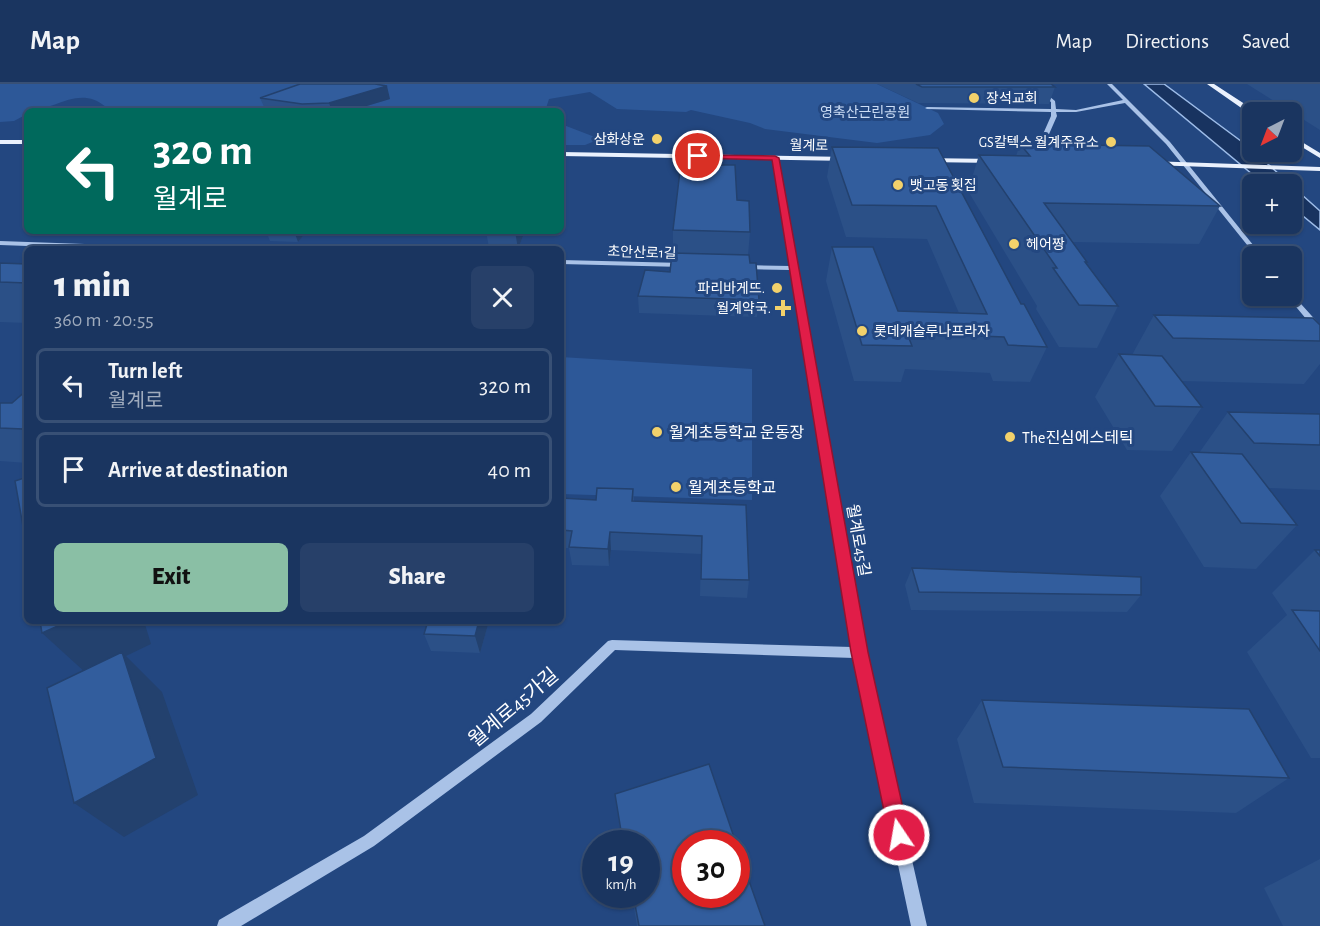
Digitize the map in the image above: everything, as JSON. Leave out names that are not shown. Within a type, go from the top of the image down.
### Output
[{"type":"main road","points":[[1210,84],[1242,105]]},
{"type":"main road","points":[[1302,139],[1320,144]]},
{"type":"main road","points":[[0,141],[24,142]]},
{"type":"main road","points":[[1302,143],[1320,156]]},
{"type":"main road","name":"월계로","points":[[564,154],[857,159]]},
{"type":"main road","points":[[916,160],[1010,161]]},
{"type":"main road","points":[[1034,162],[1046,162]]},
{"type":"main road","points":[[1138,163],[1320,169]]},
{"type":"street","points":[[1031,84],[1053,102],[1054,116],[1039,150],[1046,162]]},
{"type":"street","points":[[1109,84],[1168,143],[1251,246]]},
{"type":"street","points":[[927,108],[1076,111],[1126,101]]},
{"type":"street","name":"월계로45길","points":[[775,158],[859,652],[919,926]]},
{"type":"street","points":[[0,243],[84,246]]},
{"type":"street","name":"초안산로1길","points":[[564,262],[689,265]]},
{"type":"street","points":[[736,267],[794,268]]},
{"type":"street","points":[[1300,306],[1320,330]]},
{"type":"street","name":"월계로45가길","points":[[225,926],[378,834],[536,718],[612,645],[859,652]]},
{"type":"green space","name":"영축산근린공원","points":[[0,84],[877,84],[938,113],[944,124],[930,135],[877,143],[765,129],[750,123],[691,110],[686,112],[617,109],[590,92],[549,99],[546,108],[361,108],[364,106],[104,108],[106,107],[96,101],[76,98],[43,108],[24,108],[24,116],[14,121],[0,122]]},
{"type":"green space","points":[[564,125],[600,139],[585,145],[564,145]]},
{"type":"green space","name":"월계초등학교 운동장","points":[[564,357],[752,369],[752,500],[564,494]]},
{"type":"shaded area","points":[[1144,84],[1164,84],[1242,142],[1242,162],[1266,162],[1279,174],[1252,174]]},
{"type":"shaded area","points":[[1302,195],[1320,211],[1320,230],[1302,215]]},
{"type":"building","points":[[300,84],[387,86],[329,103],[302,104],[260,98]]},
{"type":"building","points":[[916,84],[1051,84],[1055,87],[922,87]]},
{"type":"building","points":[[1020,144],[1149,146],[1220,206],[1044,203],[1118,306],[1079,305],[1053,268],[1057,268],[979,155],[1030,156]]},
{"type":"building","points":[[832,147],[938,148],[1021,304],[1024,304],[1047,347],[1008,345],[1004,337],[907,333],[912,346],[862,345],[832,247],[873,247],[898,311],[987,314],[936,206],[852,205]]},
{"type":"building","points":[[682,154],[720,155],[720,165],[735,165],[737,200],[749,201],[750,232],[673,230]]},
{"type":"building","points":[[672,253],[749,255],[750,263],[756,263],[759,300],[638,296],[645,270],[670,272]]},
{"type":"building","points":[[0,263],[24,264],[24,283],[0,282]]},
{"type":"building","points":[[1154,315],[1313,318],[1320,325],[1320,341],[1173,338]]},
{"type":"building","points":[[1119,354],[1162,356],[1202,407],[1155,406]]},
{"type":"building","points":[[24,393],[23,429],[0,428],[0,403],[12,403]]},
{"type":"building","points":[[1228,412],[1320,414],[1320,445],[1254,443]]},
{"type":"building","points":[[1191,452],[1242,454],[1297,525],[1241,523]]},
{"type":"building","points":[[24,478],[24,532],[15,481]]},
{"type":"building","name":"월계초등학교","points":[[597,488],[633,489],[632,501],[746,505],[749,580],[701,579],[702,536],[610,532],[608,549],[569,547],[572,531],[564,530],[564,498],[596,500]]},
{"type":"building","points":[[912,568],[1141,577],[1141,595],[919,592]]},
{"type":"building","points":[[1292,610],[1320,611],[1320,651]]},
{"type":"building","points":[[40,624],[62,624],[42,633]]},
{"type":"building","points":[[427,624],[478,624],[475,636],[424,634]]},
{"type":"building","points":[[122,652],[156,758],[74,803],[47,688]]},
{"type":"building","points":[[982,700],[1249,709],[1289,778],[1003,767]]},
{"type":"building","points":[[709,764],[732,830],[672,830],[672,908],[750,908],[750,884],[765,926],[639,926],[636,908],[660,908],[660,830],[621,830],[615,794]]},
{"type":"place","name":"장석교회","points":[[974,98]]},
{"type":"place","name":"삼화상운","points":[[657,139]]},
{"type":"place","name":"GS칼텍스 월계주유소","points":[[1111,142]]},
{"type":"place","name":"뱃고동 횟집","points":[[898,185]]},
{"type":"place","name":"헤어짱","points":[[1014,244]]},
{"type":"place","name":"파리바게뜨.","points":[[777,288]]},
{"type":"place","name":"월계약국.","points":[[783,308]]},
{"type":"place","name":"롯데캐슬루나프라자","points":[[862,331]]},
{"type":"place","name":"월계초등학교 운동장","points":[[657,432]]},
{"type":"place","name":"The진심에스테틱","points":[[1010,437]]},
{"type":"place","name":"월계초등학교","points":[[676,487]]},
{"type":"route","points":[[698,156],[775,158],[859,652],[899,835]]}]
